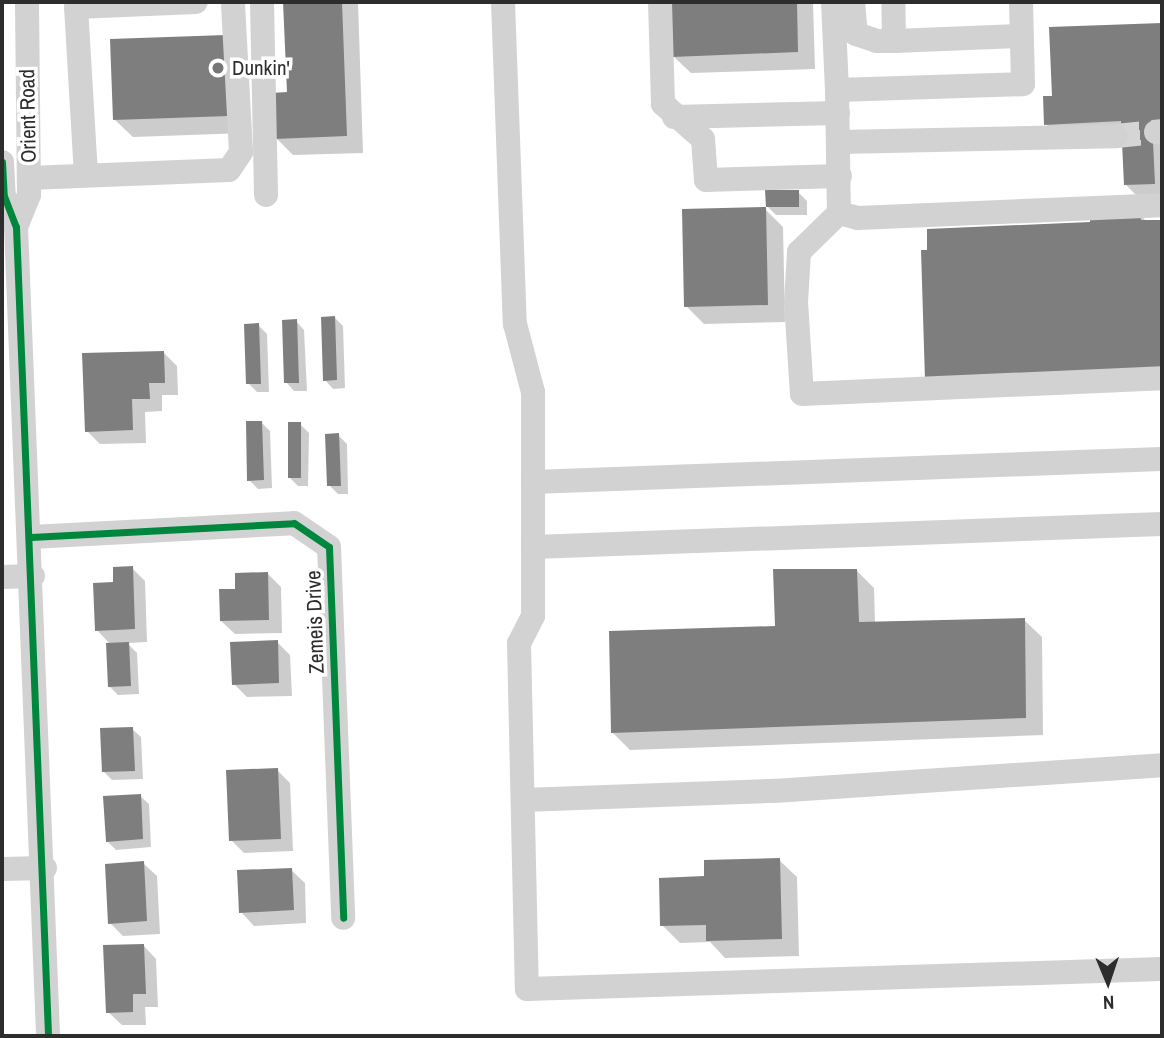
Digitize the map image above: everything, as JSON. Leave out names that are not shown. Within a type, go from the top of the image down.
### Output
[{"type":"street","name":"Orient Road","points":[[9,227],[29,195],[27,2]]},
{"type":"street","points":[[86,175],[76,7],[196,2]]},
{"type":"street","points":[[29,178],[229,170],[242,152],[233,2]]},
{"type":"street","points":[[262,2],[266,195]]},
{"type":"street","points":[[503,2],[515,324],[533,392],[533,616],[519,643],[527,989],[1162,970]]},
{"type":"street","points":[[660,2],[663,104],[674,117],[702,139],[706,180],[840,176]]},
{"type":"street","points":[[833,2],[839,213],[800,252],[796,302],[802,394],[1162,378]]},
{"type":"street","points":[[853,2],[856,34],[885,41],[1021,36]]},
{"type":"street","points":[[876,2],[885,41]]},
{"type":"street","points":[[885,41],[893,2]]},
{"type":"street","points":[[674,117],[1023,85],[1021,2]]},
{"type":"street","points":[[839,142],[1116,136]]},
{"type":"street","name":"Orient Road","points":[[2,162],[31,537],[45,868],[48,1036]]},
{"type":"street","points":[[839,213],[858,218],[1162,205]]},
{"type":"street","points":[[533,482],[1162,459]]},
{"type":"street","name":"Zemeis Drive","points":[[31,537],[294,523],[329,547],[344,918]]},
{"type":"street","points":[[534,547],[1162,524]]},
{"type":"street","points":[[2,578],[33,576]]},
{"type":"street","points":[[523,800],[774,791],[1162,765]]},
{"type":"street","points":[[2,869],[45,868]]},
{"type":"building","points":[[283,2],[342,2],[347,136],[274,139],[272,93],[287,92]]},
{"type":"building","points":[[670,2],[797,2],[798,52],[672,57]]},
{"type":"building","points":[[1162,23],[1162,119],[1152,120],[1155,184],[1124,185],[1121,121],[1044,125],[1043,96],[1052,96],[1049,27]]},
{"type":"building","points":[[226,35],[229,116],[113,120],[110,39]]},
{"type":"building","points":[[765,190],[799,190],[799,207],[766,207]]},
{"type":"building","points":[[766,207],[768,305],[684,307],[682,209]]},
{"type":"building","points":[[1140,212],[1141,220],[1162,220],[1162,370],[925,380],[921,250],[927,250],[927,229],[1090,222],[1090,213]]},
{"type":"building","points":[[335,316],[337,380],[323,381],[321,317]]},
{"type":"building","points":[[297,319],[299,383],[284,383],[282,320]]},
{"type":"building","points":[[259,323],[261,384],[246,384],[244,324]]},
{"type":"building","points":[[164,351],[165,383],[149,383],[150,399],[132,399],[133,430],[85,432],[82,353]]},
{"type":"building","points":[[246,421],[262,421],[264,480],[247,481]]},
{"type":"building","points":[[288,422],[301,422],[301,478],[288,478]]},
{"type":"building","points":[[339,433],[341,486],[327,486],[325,434]]},
{"type":"building","points":[[133,566],[135,629],[95,631],[93,583],[113,582],[113,567]]},
{"type":"building","points":[[773,569],[857,569],[859,622],[1025,618],[1026,718],[611,733],[609,631],[775,626]]},
{"type":"building","points":[[268,572],[269,620],[220,621],[219,589],[235,589],[235,573]]},
{"type":"building","points":[[278,640],[279,683],[232,685],[230,642]]},
{"type":"building","points":[[129,642],[131,686],[108,687],[106,643]]},
{"type":"building","points":[[133,727],[135,771],[102,772],[100,728]]},
{"type":"building","points":[[278,768],[281,839],[229,841],[226,770]]},
{"type":"building","points":[[141,794],[143,839],[106,842],[103,796]]},
{"type":"building","points":[[780,858],[782,939],[706,941],[706,925],[660,926],[659,878],[704,876],[704,860]]},
{"type":"building","points":[[144,861],[147,921],[108,924],[105,864]]},
{"type":"building","points":[[292,868],[294,910],[239,913],[237,870]]},
{"type":"building","points":[[144,944],[146,994],[133,994],[133,1012],[106,1013],[103,945]]},
{"type":"tunnel","points":[[1116,136],[1156,132]]},
{"type":"cycle path","points":[[2,162],[4,196],[16,227],[48,1036]]},
{"type":"cycle path","points":[[31,537],[294,523],[329,547],[343,918]]},
{"type":"place","name":"Dunkin'","points":[[218,68]]}]
